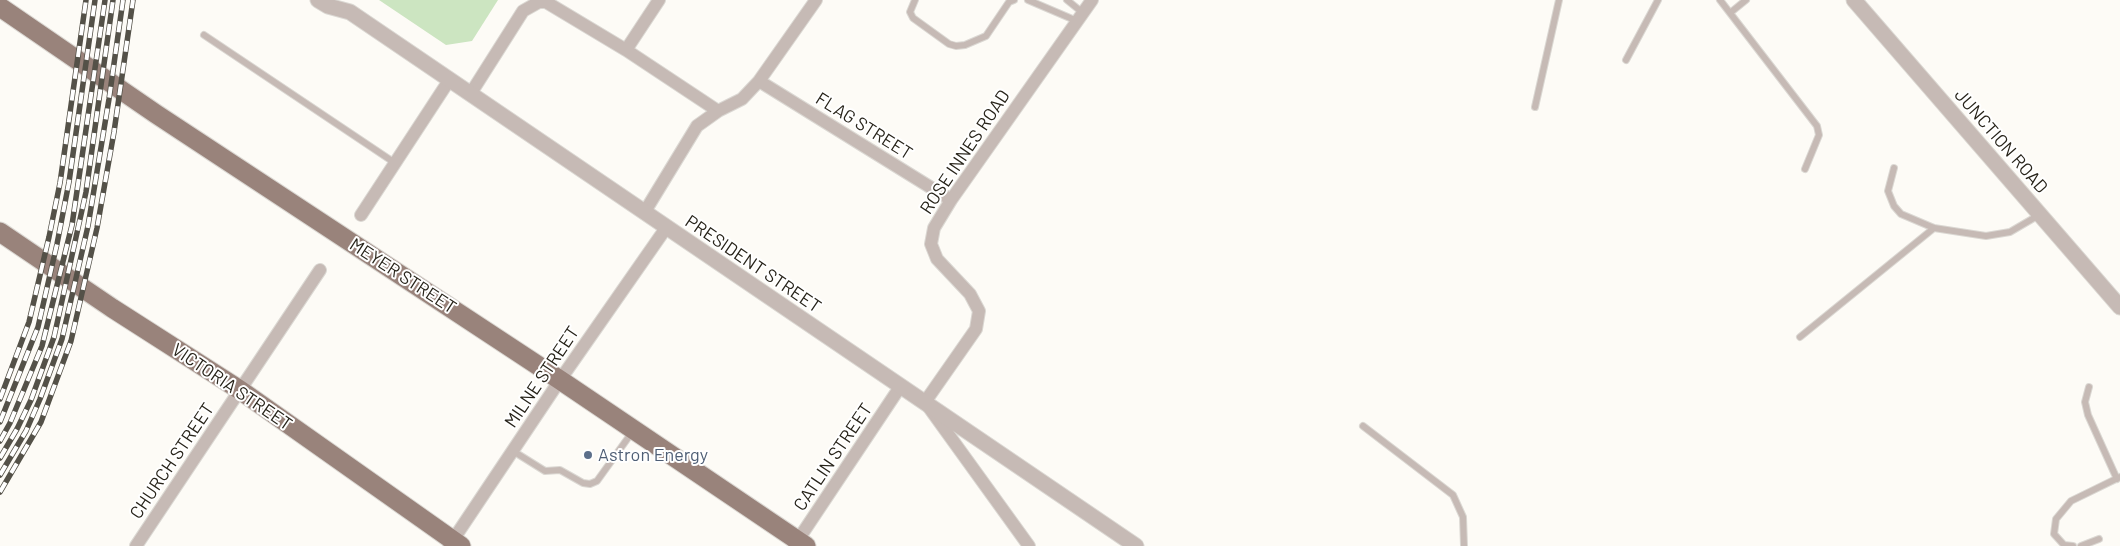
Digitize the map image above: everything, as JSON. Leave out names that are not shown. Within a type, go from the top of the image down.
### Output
[{"type":"main road","name":"MEYER STREET","points":[[0,7],[164,120],[560,380],[799,544]]},
{"type":"main road","name":"VICTORIA STREET","points":[[0,232],[112,308],[240,390],[454,544]]},
{"type":"street","name":"PRESIDENT STREET","points":[[318,0],[328,6],[346,6],[644,213],[1136,546]]},
{"type":"street","points":[[626,50],[659,0]]},
{"type":"street","name":"ROSE INNES ROAD","points":[[925,402],[976,329],[979,311],[970,294],[937,259],[932,244],[934,228],[951,200],[1092,0]]},
{"type":"street","name":"JUNCTION ROAD","points":[[1854,0],[2120,307]]},
{"type":"street","points":[[471,93],[523,11],[539,2],[553,5],[626,50],[718,111]]},
{"type":"street","points":[[644,213],[697,126],[718,111],[742,98],[759,81],[811,2]]},
{"type":"street","points":[[361,215],[450,79]]},
{"type":"street","name":"FLAG STREET","points":[[759,81],[951,200]]},
{"type":"street","name":"MILNE STREET","points":[[454,544],[560,380],[666,228]]},
{"type":"street","name":"CHURCH STREET","points":[[139,545],[320,270]]},
{"type":"street","name":"CATLIN STREET","points":[[799,544],[900,386]]},
{"type":"street","points":[[925,402],[1028,546]]},
{"type":"lane","points":[[915,0],[910,12],[913,18],[949,44],[956,46],[965,45],[986,36],[1010,2],[1014,0]]},
{"type":"lane","points":[[1028,0],[1080,17]]},
{"type":"lane","points":[[1067,0],[1080,17]]},
{"type":"lane","points":[[1535,107],[1559,0]]},
{"type":"lane","points":[[1626,60],[1658,0]]},
{"type":"lane","points":[[1720,0],[1817,126],[1819,135],[1805,169]]},
{"type":"lane","points":[[1730,13],[1746,0]]},
{"type":"lane","points":[[204,35],[395,163]]},
{"type":"lane","points":[[1894,168],[1888,191],[1894,206],[1901,214],[1934,228],[1986,236],[2010,232],[2040,214]]},
{"type":"lane","points":[[1800,337],[1934,228]]},
{"type":"lane","points":[[2073,546],[2064,545],[2054,534],[2056,519],[2071,501],[2118,478],[2088,415],[2085,402],[2089,387]]},
{"type":"lane","points":[[1363,426],[1453,495],[1463,516],[1464,546]]},
{"type":"lane","points":[[513,451],[545,471],[560,470],[583,483],[590,484],[597,481],[634,430]]},
{"type":"lane","points":[[2081,546],[2099,539]]},
{"type":"green space","points":[[379,0],[498,0],[472,41],[446,45]]},
{"type":"railway","points":[[0,399],[29,322],[49,237],[60,183],[86,0]]},
{"type":"railway","points":[[0,422],[38,327],[57,244],[69,182],[95,0]]},
{"type":"railway","points":[[0,441],[10,423],[42,346],[72,225],[105,0]]},
{"type":"railway","points":[[0,458],[31,400],[54,337],[86,192],[113,0]]},
{"type":"railway","points":[[0,475],[26,431],[62,339],[88,226],[123,0]]},
{"type":"railway","points":[[0,492],[41,422],[71,341],[97,228],[114,132],[133,0]]},
{"type":"place","name":"Astron Energy","points":[[588,455]]}]
